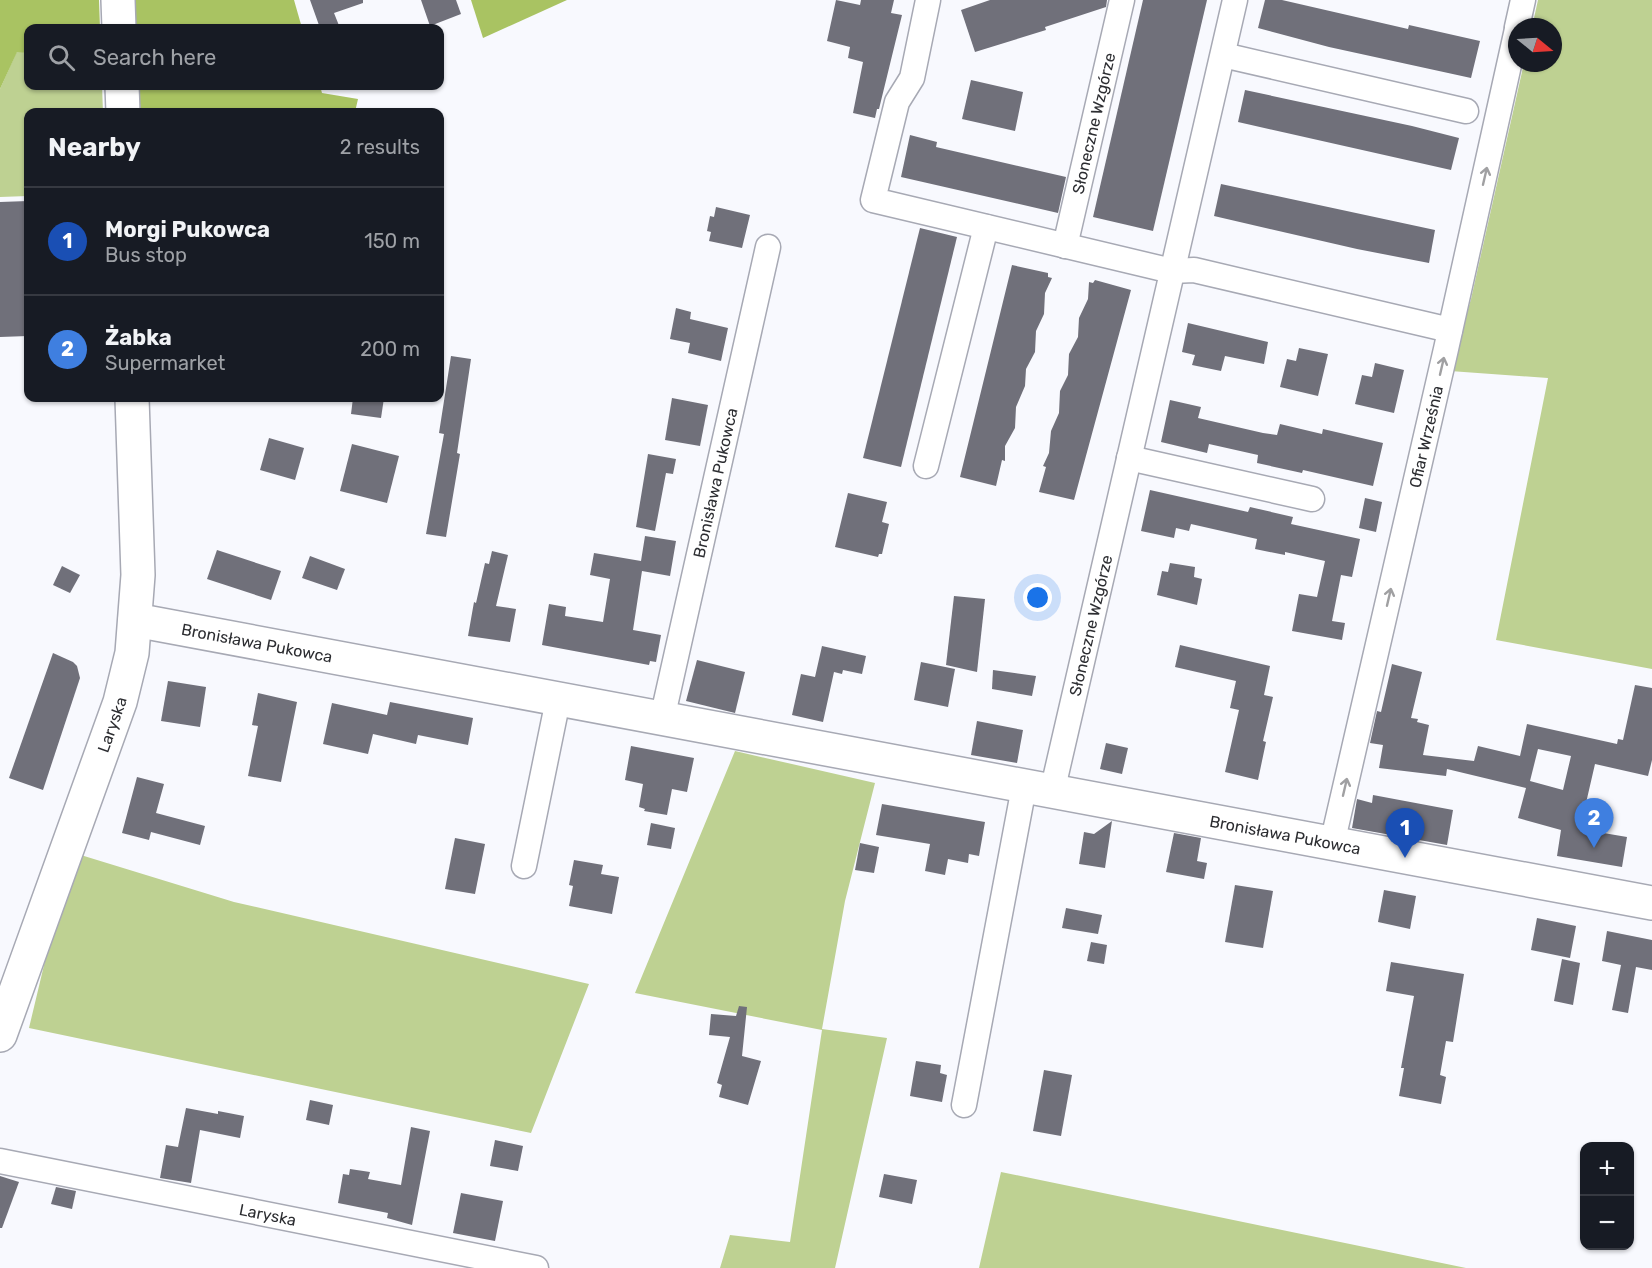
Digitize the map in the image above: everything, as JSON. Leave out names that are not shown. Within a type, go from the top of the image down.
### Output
[{"type":"street","points":[[118,0],[119,24]]},
{"type":"street","points":[[928,0],[912,78],[897,102],[873,200],[1172,271],[1194,270],[1450,330]]},
{"type":"street","name":"Słoneczne Wzgórze","points":[[1065,246],[1122,0]]},
{"type":"street","name":"Słoneczne Wzgórze","points":[[1038,789],[1129,458],[1235,0]]},
{"type":"street","name":"Ofiar Września","points":[[1519,18],[1523,0]]},
{"type":"street","points":[[1223,54],[1466,111]]},
{"type":"street","name":"Ofiar Września","points":[[1332,844],[1508,69]]},
{"type":"street","points":[[122,90],[123,108]]},
{"type":"street","points":[[926,466],[986,227]]},
{"type":"street","name":"Bronisława Pukowca","points":[[662,719],[768,247]]},
{"type":"street","name":"Laryska","points":[[0,1035],[120,702],[132,652],[138,564],[132,402]]},
{"type":"street","points":[[1129,458],[1311,499]]},
{"type":"street","name":"Bronisława Pukowca","points":[[135,620],[1652,903]]},
{"type":"street","points":[[524,866],[558,700]]},
{"type":"street","points":[[964,1105],[1038,789]]},
{"type":"street","name":"Laryska","points":[[0,1161],[536,1268]]},
{"type":"green space","points":[[0,0],[99,0],[100,24],[24,24],[24,53],[17,52],[0,89]]},
{"type":"green space","points":[[131,0],[294,0],[301,24],[133,24]]},
{"type":"green space","points":[[471,0],[567,0],[483,38]]},
{"type":"green space","points":[[1538,0],[1652,0],[1652,669],[1496,640],[1548,378],[1450,371],[1471,299],[1522,72],[1562,72],[1562,18],[1534,18]]},
{"type":"green space","points":[[17,51],[24,52],[24,90],[102,90],[103,108],[24,108],[24,196],[0,197],[0,89]]},
{"type":"green space","points":[[138,90],[321,90],[322,93],[358,99],[356,108],[141,108]]},
{"type":"green space","points":[[735,751],[875,783],[845,901],[822,1029],[887,1038],[835,1268],[720,1268],[730,1235],[790,1242],[822,1030],[635,993]]},
{"type":"green space","points":[[71,852],[234,902],[589,984],[531,1133],[29,1028]]},
{"type":"green space","points":[[1001,1172],[1466,1268],[979,1268]]},
{"type":"building","points":[[310,0],[363,0],[363,3],[334,13],[338,24],[319,24]]},
{"type":"building","points":[[421,0],[456,0],[461,14],[429,24]]},
{"type":"building","points":[[836,0],[860,5],[861,0],[894,0],[891,13],[902,15],[875,118],[853,113],[863,62],[848,58],[850,47],[827,41]]},
{"type":"building","points":[[990,0],[1107,0],[1106,7],[1045,27],[1046,30],[975,52],[961,10]]},
{"type":"building","points":[[1143,0],[1207,0],[1153,231],[1093,217]]},
{"type":"building","points":[[1265,0],[1282,0],[1408,29],[1409,25],[1480,41],[1471,78],[1329,47],[1258,28]]},
{"type":"building","points":[[971,80],[1023,92],[1015,131],[962,119]]},
{"type":"building","points":[[1245,90],[1459,138],[1451,170],[1238,122]]},
{"type":"building","points":[[910,135],[937,142],[936,147],[1066,177],[1058,213],[901,177]]},
{"type":"building","points":[[1221,184],[1435,230],[1429,263],[1214,216]]},
{"type":"building","points":[[24,201],[24,336],[0,337],[0,202]]},
{"type":"building","points":[[716,207],[750,215],[742,248],[709,241],[711,232],[707,231],[710,216],[714,217]]},
{"type":"building","points":[[920,228],[957,237],[901,467],[863,458]]},
{"type":"building","points":[[1012,265],[1048,273],[1048,277],[1052,278],[1045,293],[1044,314],[1036,331],[1035,352],[1026,369],[1025,386],[1016,407],[1015,428],[1005,446],[1005,461],[1002,460],[996,486],[960,477]]},
{"type":"building","points":[[1095,280],[1131,290],[1074,500],[1039,492],[1046,467],[1043,466],[1049,453],[1051,431],[1059,413],[1060,391],[1068,375],[1069,354],[1078,337],[1079,318],[1088,299],[1089,282],[1093,283]]},
{"type":"building","points":[[676,308],[691,312],[690,319],[728,328],[721,361],[688,353],[690,343],[670,339]]},
{"type":"building","points":[[1188,323],[1268,342],[1264,364],[1225,356],[1221,371],[1192,365],[1195,355],[1182,352]]},
{"type":"building","points":[[1299,348],[1328,354],[1318,396],[1280,387],[1287,359],[1296,361]]},
{"type":"building","points":[[451,356],[471,359],[457,453],[460,454],[446,537],[426,534],[444,434],[439,433]]},
{"type":"building","points":[[1375,363],[1404,370],[1394,413],[1355,404],[1362,375],[1372,377]]},
{"type":"building","points":[[672,398],[708,405],[700,446],[665,440]]},
{"type":"building","points":[[1170,400],[1201,407],[1198,418],[1263,433],[1277,435],[1280,424],[1322,434],[1323,429],[1383,443],[1373,486],[1303,470],[1302,473],[1257,463],[1258,455],[1209,444],[1207,453],[1161,442]]},
{"type":"building","points":[[352,402],[383,402],[381,418],[351,414]]},
{"type":"building","points":[[269,438],[304,448],[295,480],[260,470]]},
{"type":"building","points":[[352,444],[399,456],[387,503],[340,491]]},
{"type":"building","points":[[648,454],[676,459],[673,474],[666,473],[655,531],[636,527]]},
{"type":"building","points":[[1150,490],[1248,512],[1250,507],[1293,517],[1291,524],[1360,539],[1352,577],[1341,575],[1332,621],[1345,623],[1342,640],[1292,631],[1299,594],[1317,597],[1325,561],[1285,552],[1285,555],[1255,549],[1257,539],[1191,524],[1189,531],[1176,528],[1174,538],[1141,531]]},
{"type":"building","points":[[848,493],[887,502],[882,522],[889,524],[882,554],[878,557],[835,547]]},
{"type":"building","points":[[1365,498],[1382,502],[1376,532],[1359,528]]},
{"type":"building","points":[[645,536],[676,541],[670,576],[642,571],[633,630],[661,635],[656,662],[650,661],[649,665],[542,645],[549,604],[566,607],[565,616],[603,622],[610,579],[590,575],[594,553],[641,561]]},
{"type":"building","points":[[217,550],[281,571],[271,600],[207,579]]},
{"type":"building","points":[[492,551],[508,555],[496,606],[516,609],[510,642],[468,636],[474,602],[476,603],[485,563],[489,564]]},
{"type":"building","points":[[310,556],[345,569],[337,590],[302,578]]},
{"type":"building","points":[[1170,563],[1195,567],[1194,577],[1202,579],[1197,605],[1157,595],[1162,571],[1168,572]]},
{"type":"building","points":[[62,566],[80,575],[70,593],[53,585]]},
{"type":"building","points":[[954,596],[985,599],[977,672],[946,665]]},
{"type":"building","points":[[1180,645],[1270,666],[1264,695],[1273,697],[1263,741],[1266,742],[1258,780],[1225,772],[1239,710],[1230,708],[1236,681],[1175,667]]},
{"type":"building","points":[[822,646],[866,656],[862,674],[843,670],[842,674],[834,672],[823,722],[792,715],[801,674],[815,677]]},
{"type":"building","points":[[53,653],[73,662],[77,666],[80,678],[43,790],[9,778]]},
{"type":"building","points":[[697,660],[745,672],[735,713],[686,701]]},
{"type":"building","points":[[921,662],[955,669],[948,707],[914,700]]},
{"type":"building","points":[[1392,664],[1422,672],[1411,718],[1429,725],[1423,755],[1474,761],[1478,746],[1520,756],[1527,724],[1617,744],[1618,739],[1623,740],[1635,685],[1652,688],[1652,760],[1648,776],[1595,764],[1580,829],[1627,837],[1622,867],[1557,856],[1561,830],[1518,818],[1526,788],[1447,769],[1446,776],[1379,768],[1383,745],[1370,743],[1377,711],[1381,712]],"holes":[[[1538,749],[1571,756],[1563,790],[1530,781]]]},
{"type":"building","points":[[993,670],[1036,676],[1032,696],[992,689]]},
{"type":"building","points":[[168,681],[206,687],[200,727],[161,721]]},
{"type":"building","points":[[258,693],[297,702],[281,782],[248,776],[258,726],[252,725]]},
{"type":"building","points":[[390,702],[473,718],[468,745],[418,735],[416,744],[373,734],[368,754],[323,744],[332,703],[387,715]]},
{"type":"building","points":[[977,721],[1023,730],[1017,763],[971,755]]},
{"type":"building","points":[[1106,743],[1128,748],[1122,774],[1100,769]]},
{"type":"building","points":[[631,746],[694,758],[687,792],[672,789],[667,815],[644,811],[645,809],[639,807],[643,784],[625,780]]},
{"type":"building","points":[[137,777],[164,784],[156,813],[205,826],[200,845],[151,832],[149,840],[122,833]]},
{"type":"building","points":[[1373,795],[1453,810],[1447,845],[1352,828],[1357,799],[1372,803]]},
{"type":"building","points":[[882,804],[985,822],[979,856],[969,854],[968,863],[948,859],[945,875],[925,871],[930,844],[876,835]]},
{"type":"building","points":[[1112,821],[1105,868],[1079,864],[1084,832],[1094,834]]},
{"type":"building","points":[[651,823],[675,828],[671,849],[647,845]]},
{"type":"building","points":[[1174,833],[1201,838],[1197,861],[1207,863],[1204,879],[1166,872]]},
{"type":"building","points":[[455,838],[485,844],[475,894],[445,889]]},
{"type":"building","points":[[860,843],[879,847],[874,873],[855,870]]},
{"type":"building","points":[[574,860],[603,865],[601,874],[619,877],[612,914],[569,906],[573,886],[569,885]]},
{"type":"building","points":[[1235,885],[1273,891],[1263,948],[1225,942]]},
{"type":"building","points":[[1384,890],[1416,896],[1410,929],[1378,922]]},
{"type":"building","points":[[1066,908],[1102,915],[1098,934],[1062,928]]},
{"type":"building","points":[[1537,918],[1576,926],[1570,958],[1531,950]]},
{"type":"building","points":[[1607,931],[1652,940],[1652,970],[1636,967],[1628,1013],[1612,1010],[1621,965],[1602,961]]},
{"type":"building","points":[[1091,942],[1107,945],[1104,964],[1087,961]]},
{"type":"building","points":[[1562,959],[1580,963],[1573,1005],[1554,1001]]},
{"type":"building","points":[[1391,962],[1464,974],[1453,1042],[1446,1041],[1440,1075],[1446,1077],[1441,1104],[1399,1096],[1404,1068],[1401,1068],[1414,996],[1386,991]]},
{"type":"building","points":[[739,1006],[747,1007],[742,1056],[761,1061],[748,1105],[719,1097],[722,1085],[717,1083],[730,1037],[709,1035],[711,1014],[736,1016]]},
{"type":"building","points":[[916,1061],[941,1065],[940,1073],[947,1075],[942,1102],[910,1096]]},
{"type":"building","points":[[1044,1070],[1072,1075],[1061,1136],[1033,1131]]},
{"type":"building","points":[[310,1100],[333,1105],[329,1125],[306,1120]]},
{"type":"building","points":[[186,1108],[244,1116],[240,1138],[200,1130],[191,1183],[160,1178],[166,1145],[178,1147]]},
{"type":"building","points":[[411,1127],[430,1131],[412,1225],[387,1218],[388,1213],[338,1203],[343,1174],[349,1175],[350,1169],[370,1172],[368,1179],[401,1185]]},
{"type":"building","points":[[495,1140],[523,1146],[518,1171],[490,1166]]},
{"type":"building","points":[[884,1174],[917,1180],[912,1204],[879,1197]]},
{"type":"building","points":[[0,1176],[19,1182],[2,1228],[0,1228]]},
{"type":"building","points":[[56,1187],[76,1191],[72,1209],[51,1204]]},
{"type":"building","points":[[461,1193],[503,1201],[495,1241],[453,1233]]},
{"type":"place","name":"Żabka","points":[[1594,848]]},
{"type":"place","name":"Morgi Pukowca","points":[[1405,858]]}]
